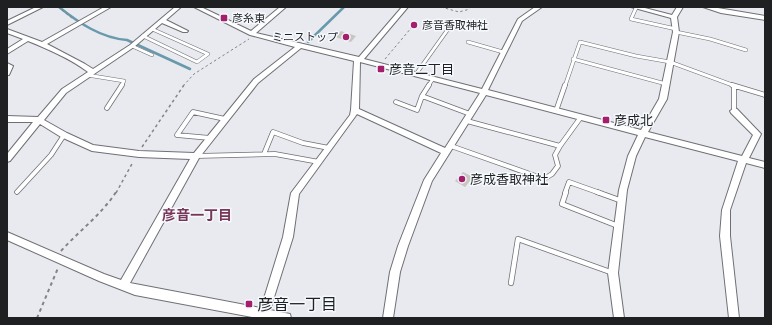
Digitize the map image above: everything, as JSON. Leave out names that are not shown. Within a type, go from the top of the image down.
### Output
[{"type":"street","points":[[8,22],[40,7]]},
{"type":"street","points":[[42,44],[108,7]]},
{"type":"street","points":[[7,159],[64,91],[132,46],[178,7]]},
{"type":"street","points":[[197,7],[251,35],[416,74],[765,165]]},
{"type":"street","points":[[251,35],[283,7]]},
{"type":"street","points":[[264,315],[288,237],[295,193],[353,116],[355,110],[358,60],[405,7]]},
{"type":"street","points":[[388,318],[395,272],[403,246],[428,180],[469,117],[520,20],[539,7]]},
{"type":"street","points":[[635,7],[674,17]]},
{"type":"street","points":[[619,318],[613,273],[622,201],[632,156],[643,133],[663,99],[676,30],[674,17],[680,7]]},
{"type":"street","points":[[706,7],[765,18]]},
{"type":"street","points":[[162,21],[185,30]]},
{"type":"street","points":[[7,31],[42,44],[83,65],[89,74]]},
{"type":"street","points":[[7,52],[27,39]]},
{"type":"street","points":[[123,286],[196,156],[256,81],[300,46]]},
{"type":"street","points":[[7,65],[10,66],[7,73]]},
{"type":"street","points":[[355,110],[449,149]]},
{"type":"street","points":[[734,111],[757,134],[743,159],[726,210],[725,236],[734,318]]},
{"type":"street","points":[[7,119],[39,120],[64,135],[92,148],[138,154],[196,156]]},
{"type":"street","points":[[7,236],[123,286],[165,296],[286,318]]},
{"type":"lane","points":[[635,7],[631,19],[710,39],[746,50]]},
{"type":"lane","points":[[416,74],[451,25]]},
{"type":"lane","points":[[144,36],[197,62],[208,54],[152,29]]},
{"type":"lane","points":[[468,42],[504,52]]},
{"type":"lane","points":[[556,111],[580,42],[636,56],[670,62],[734,86],[765,95]]},
{"type":"lane","points":[[132,46],[152,55]]},
{"type":"lane","points":[[574,59],[666,84]]},
{"type":"lane","points":[[89,74],[124,81],[116,96],[107,108]]},
{"type":"lane","points":[[396,102],[417,110],[422,96],[433,79]]},
{"type":"lane","points":[[734,86],[734,111]]},
{"type":"lane","points":[[422,96],[469,117],[560,146]]},
{"type":"lane","points":[[210,138],[177,135],[193,112],[225,119]]},
{"type":"lane","points":[[449,149],[544,179],[552,174],[558,166],[555,156],[560,146],[581,117]]},
{"type":"lane","points":[[264,154],[273,132],[302,143],[329,148]]},
{"type":"lane","points":[[18,192],[51,155],[64,135]]},
{"type":"lane","points":[[196,156],[275,154],[319,162]]},
{"type":"lane","points":[[618,226],[562,204],[569,182],[622,201]]},
{"type":"lane","points":[[511,283],[518,239],[613,273]]},
{"type":"path","points":[[58,7],[78,23]]},
{"type":"path","points":[[441,7],[460,13],[464,13],[470,8]]},
{"type":"path","points":[[380,65],[412,27]]},
{"type":"path","points":[[37,318],[58,268],[59,259],[77,233],[97,215],[115,194],[138,154],[179,91],[194,74],[251,35]]},
{"type":"building","points":[[341,31],[356,36],[351,42],[335,37]]},
{"type":"building","points":[[463,172],[473,177],[465,187],[455,181]]},
{"type":"waterway","points":[[59,7],[74,19],[99,33],[117,39],[127,40],[190,69]]},
{"type":"waterway","points":[[308,42],[344,7]]},
{"type":"place","name":"彦糸東","points":[[224,18]]},
{"type":"place","name":"彦音香取神社","points":[[414,25]]},
{"type":"place","name":"ミニストップ","points":[[346,37]]},
{"type":"place","name":"彦音二丁目","points":[[381,69]]},
{"type":"place","name":"彦成北","points":[[606,120]]},
{"type":"place","name":"彦成香取神社","points":[[462,179]]},
{"type":"place","name":"彦音一丁目","points":[[249,304]]},
{"type":"district","name":"彦音一丁目","points":[[197,215]]}]
